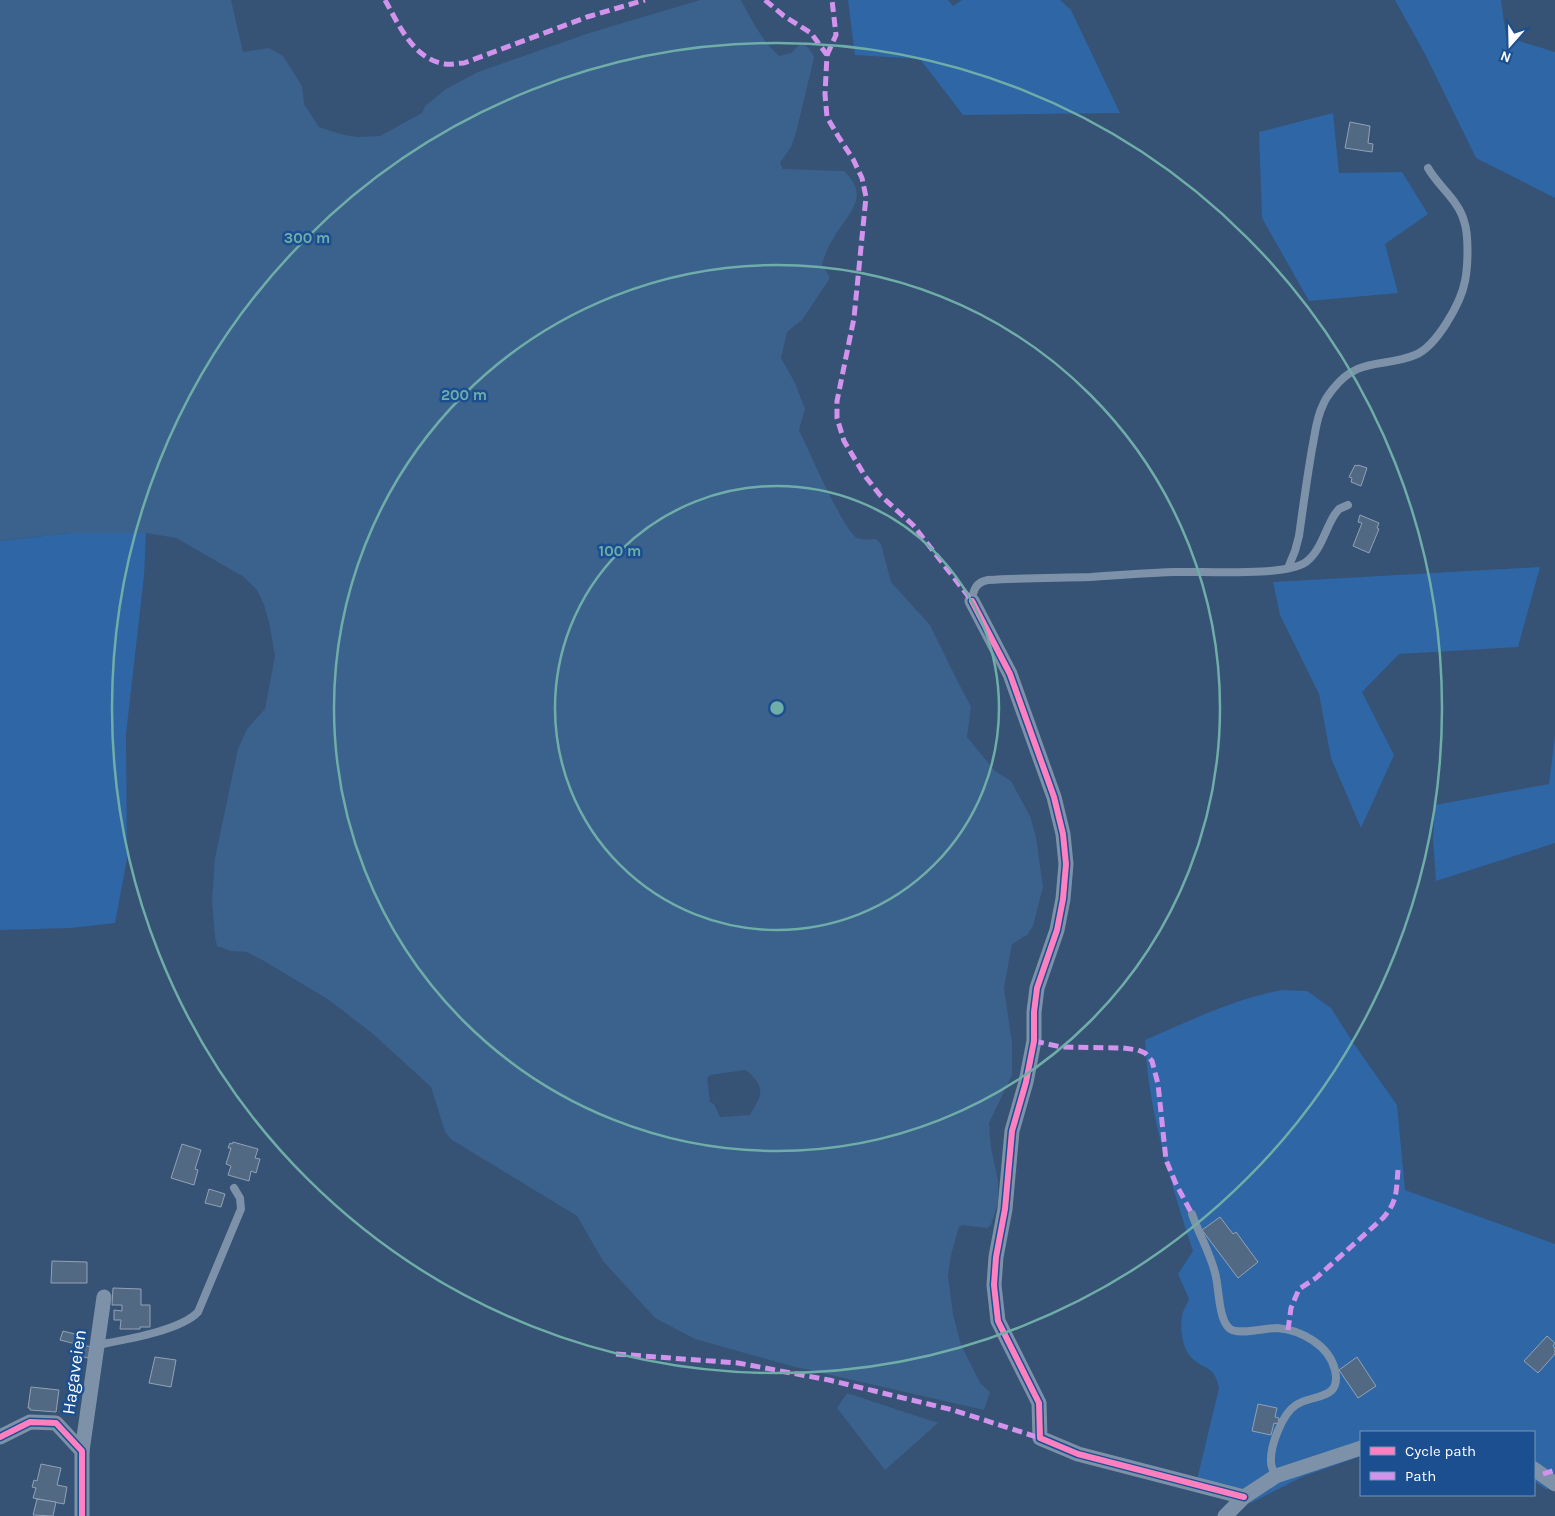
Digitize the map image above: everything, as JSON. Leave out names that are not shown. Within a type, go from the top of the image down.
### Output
[{"type":"street","points":[[972,601],[1010,674],[1042,762],[1054,797],[1063,834],[1066,864],[1063,899],[1057,930],[1037,988],[1034,1012],[1034,1041],[1026,1082],[1012,1130],[1005,1210],[996,1256],[994,1285],[998,1321],[1039,1403],[1040,1438],[1078,1454],[1244,1497]]},
{"type":"street","name":"Hagaveien","points":[[82,1516],[82,1451],[104,1297]]},
{"type":"street","name":"Hagaveien","points":[[0,1437],[30,1422],[56,1423],[82,1451]]},
{"type":"street","points":[[1225,1516],[1244,1497],[1276,1476],[1360,1448]]},
{"type":"street","points":[[1535,1470],[1555,1484]]},
{"type":"lane","points":[[1288,568],[1299,536],[1316,428],[1326,399],[1343,379],[1362,367],[1414,356],[1425,349],[1437,337],[1465,284],[1467,242],[1464,220],[1455,204],[1428,168]]},
{"type":"lane","points":[[972,601],[974,588],[982,581],[988,580],[1174,572],[1258,572],[1300,565],[1314,555],[1335,514],[1348,505]]},
{"type":"lane","points":[[97,1344],[137,1338],[187,1321],[198,1312],[241,1209],[240,1198],[234,1188]]},
{"type":"lane","points":[[1192,1214],[1213,1266],[1224,1323],[1230,1330],[1239,1332],[1276,1328],[1302,1335],[1325,1350],[1335,1369],[1336,1381],[1331,1391],[1325,1395],[1297,1404],[1281,1423],[1271,1454],[1271,1463],[1276,1476]]},
{"type":"shaded area","points":[[0,0],[231,0],[243,52],[269,48],[283,56],[302,86],[304,104],[319,127],[357,137],[380,136],[422,113],[425,106],[446,89],[478,72],[589,33],[700,0],[741,0],[762,36],[779,56],[791,53],[801,43],[804,43],[814,58],[796,133],[791,147],[780,163],[783,169],[844,171],[852,181],[857,198],[850,214],[830,245],[822,264],[830,278],[802,320],[787,332],[781,358],[795,383],[805,409],[799,430],[835,505],[851,532],[857,538],[876,539],[881,544],[891,582],[930,625],[971,707],[967,737],[995,771],[1011,781],[1030,816],[1036,837],[1043,887],[1033,926],[1027,935],[1012,944],[1004,988],[1012,1043],[1012,1075],[989,1123],[991,1148],[998,1180],[998,1203],[991,1225],[987,1228],[962,1225],[959,1227],[951,1255],[948,1276],[953,1314],[961,1345],[980,1383],[990,1392],[984,1410],[791,1366],[695,1339],[655,1318],[603,1261],[577,1216],[452,1140],[445,1132],[431,1087],[373,1034],[329,1000],[264,961],[247,952],[231,951],[217,946],[212,900],[215,858],[238,749],[247,729],[265,709],[275,656],[269,622],[257,590],[244,577],[176,538],[146,533],[69,533],[0,541]],"holes":[[[745,1070],[758,1083],[760,1088],[758,1101],[750,1115],[720,1117],[714,1104],[710,1102],[707,1078],[710,1075]]]},
{"type":"shaded area","points":[[848,0],[948,0],[953,6],[962,0],[1060,0],[1071,10],[1120,113],[963,115],[920,59],[855,55]]},
{"type":"shaded area","points":[[1395,0],[1501,0],[1506,37],[1555,52],[1555,198],[1476,158],[1425,54]]},
{"type":"shaded area","points":[[1333,113],[1339,173],[1402,172],[1428,214],[1385,244],[1398,293],[1309,301],[1262,218],[1259,132]]},
{"type":"shaded area","points":[[69,533],[146,533],[144,576],[126,734],[127,859],[115,923],[71,928],[0,930],[0,541]]},
{"type":"shaded area","points":[[1540,567],[1518,647],[1399,654],[1362,692],[1394,755],[1361,828],[1331,758],[1319,694],[1280,615],[1273,582]]},
{"type":"shaded area","points":[[1555,735],[1555,843],[1436,881],[1433,839],[1435,805],[1549,784]]},
{"type":"shaded area","points":[[1282,990],[1307,991],[1331,1008],[1397,1105],[1405,1190],[1555,1244],[1555,1479],[1547,1490],[1535,1482],[1535,1431],[1360,1431],[1360,1456],[1302,1477],[1251,1503],[1195,1488],[1219,1388],[1215,1375],[1192,1358],[1182,1339],[1182,1315],[1189,1299],[1178,1274],[1193,1251],[1162,1147],[1151,1093],[1145,1040],[1195,1018],[1264,994]]},
{"type":"shaded area","points":[[847,1393],[938,1423],[885,1470],[837,1408]]},
{"type":"building","points":[[1350,122],[1370,126],[1368,143],[1373,144],[1372,152],[1345,148]]},
{"type":"building","points":[[1355,465],[1367,468],[1361,486],[1351,482],[1352,478],[1349,477]]},
{"type":"building","points":[[1360,515],[1379,523],[1377,528],[1379,529],[1369,553],[1353,546],[1362,523],[1358,522]]},
{"type":"building","points":[[233,1142],[258,1149],[255,1158],[260,1159],[256,1173],[251,1171],[249,1181],[228,1175],[231,1166],[226,1164],[231,1148],[228,1148],[230,1143],[232,1144]]},
{"type":"building","points":[[182,1144],[201,1150],[195,1169],[198,1170],[194,1185],[171,1178]]},
{"type":"building","points":[[209,1189],[225,1194],[221,1207],[205,1203]]},
{"type":"building","points":[[1220,1217],[1233,1234],[1236,1232],[1258,1262],[1238,1278],[1202,1230]]},
{"type":"building","points":[[52,1261],[87,1262],[87,1283],[51,1283]]},
{"type":"building","points":[[113,1288],[141,1289],[141,1305],[150,1305],[150,1327],[120,1329],[121,1320],[114,1320],[114,1310],[122,1311],[122,1305],[112,1305]]},
{"type":"building","points":[[63,1331],[79,1335],[76,1344],[60,1340]]},
{"type":"building","points":[[1547,1336],[1555,1343],[1553,1346],[1555,1354],[1538,1373],[1524,1361]]},
{"type":"building","points":[[79,1344],[91,1347],[88,1358],[76,1355]]},
{"type":"building","points":[[155,1357],[176,1360],[171,1387],[149,1383]]},
{"type":"building","points":[[1357,1357],[1376,1386],[1358,1398],[1339,1370]]},
{"type":"building","points":[[31,1387],[59,1390],[56,1412],[30,1410],[28,1408]]},
{"type":"building","points":[[1258,1404],[1277,1408],[1275,1417],[1279,1418],[1278,1424],[1274,1423],[1271,1435],[1252,1431]]},
{"type":"building","points":[[41,1464],[61,1468],[57,1485],[67,1487],[64,1504],[33,1498],[36,1488],[32,1487],[34,1480],[37,1481]]},
{"type":"building","points":[[37,1499],[56,1502],[53,1516],[33,1515]]},
{"type":"marked path","points":[[385,0],[408,40],[424,55],[434,61],[445,64],[464,63],[587,17],[645,0]]},
{"type":"marked path","points":[[765,0],[784,16],[811,33],[827,55],[825,94],[827,117],[853,159],[862,178],[866,197],[854,318],[837,401],[837,418],[844,441],[865,476],[880,495],[913,525],[972,601]]},
{"type":"marked path","points":[[827,55],[836,35],[832,0]]},
{"type":"marked path","points":[[1034,1041],[1061,1047],[1123,1048],[1145,1053],[1152,1061],[1158,1084],[1166,1160],[1192,1214]]},
{"type":"marked path","points":[[1288,1330],[1291,1308],[1299,1289],[1316,1278],[1388,1212],[1394,1201],[1398,1170]]},
{"type":"marked path","points":[[616,1354],[738,1363],[829,1380],[953,1410],[1040,1438]]},
{"type":"marked path","points":[[1543,1474],[1555,1470]]},
{"type":"cycle path","points":[[972,601],[1010,674],[1054,797],[1063,834],[1066,864],[1063,899],[1057,930],[1037,988],[1034,1012],[1034,1041],[1026,1082],[1012,1131],[1005,1209],[996,1257],[994,1285],[998,1321],[1039,1403],[1040,1438],[1078,1454],[1244,1497]]},
{"type":"cycle path","points":[[0,1437],[30,1422],[56,1423],[82,1451],[82,1516]]}]
